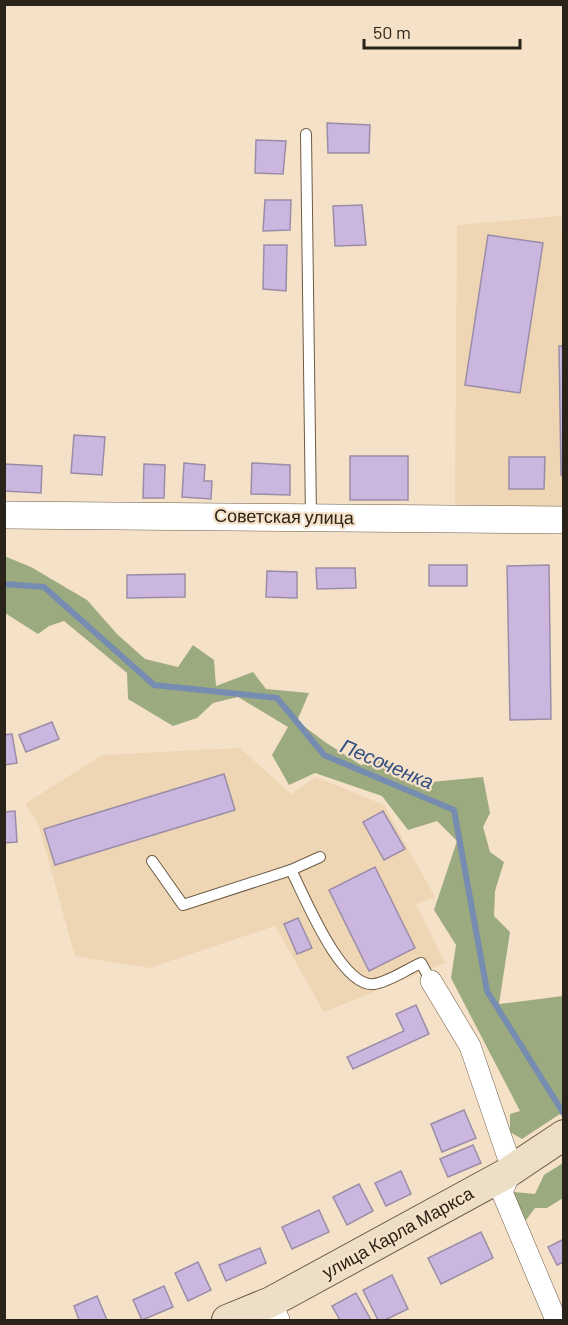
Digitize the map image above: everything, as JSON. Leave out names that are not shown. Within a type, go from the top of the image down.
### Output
[{"type":"main road","name":"улица Карла Маркса","points":[[227,1320],[275,1311],[512,1169],[564,1135]]},
{"type":"street","name":"Советская улица","points":[[4,515],[564,520]]},
{"type":"street","points":[[431,981],[470,1046],[512,1169],[502,1192],[556,1320]]},
{"type":"lane","points":[[306,134],[311,518]]},
{"type":"lane","points":[[152,861],[183,905],[291,870],[320,857]]},
{"type":"lane","points":[[291,870],[339,962],[354,979],[374,984],[420,963],[431,981]]},
{"type":"shaded area","points":[[561,216],[564,286],[563,508],[455,509],[457,225]]},
{"type":"shaded area","points":[[240,748],[291,794],[316,777],[384,805],[435,897],[416,904],[445,963],[324,1012],[275,926],[149,968],[75,956],[38,823],[25,804],[102,755]]},
{"type":"green space","points":[[4,556],[31,567],[87,600],[117,634],[145,659],[178,667],[193,645],[214,660],[216,686],[253,672],[266,689],[309,693],[297,721],[361,765],[378,759],[403,778],[431,782],[483,777],[490,813],[483,827],[490,852],[504,862],[495,891],[494,916],[510,932],[499,1004],[563,996],[563,1112],[522,1139],[510,1132],[510,1114],[520,1111],[451,978],[456,945],[434,910],[457,841],[437,821],[408,830],[382,796],[315,773],[289,785],[272,755],[288,727],[238,697],[213,703],[197,718],[173,726],[128,699],[127,673],[64,621],[49,626],[38,634],[5,613]]},
{"type":"green space","points":[[563,1163],[563,1198],[547,1208],[535,1208],[526,1220],[499,1213],[496,1203],[514,1192],[535,1194],[544,1175]]},
{"type":"building","points":[[327,123],[370,125],[369,153],[328,153]]},
{"type":"building","points":[[256,140],[286,141],[283,174],[255,173]]},
{"type":"building","points":[[265,200],[291,200],[290,230],[263,231]]},
{"type":"building","points":[[362,205],[366,245],[335,246],[333,206]]},
{"type":"building","points":[[488,235],[543,243],[520,393],[465,385]]},
{"type":"building","points":[[264,245],[287,245],[286,291],[263,289]]},
{"type":"building","points":[[559,346],[564,346],[564,475],[561,475]]},
{"type":"building","points":[[74,435],[105,437],[102,475],[71,473]]},
{"type":"building","points":[[350,456],[408,456],[408,500],[350,500]]},
{"type":"building","points":[[509,457],[545,457],[544,489],[509,489]]},
{"type":"building","points":[[184,463],[205,465],[204,481],[212,481],[211,499],[182,497]]},
{"type":"building","points":[[252,463],[290,465],[290,495],[251,494]]},
{"type":"building","points":[[4,464],[42,466],[41,493],[4,491]]},
{"type":"building","points":[[144,464],[165,465],[164,498],[143,498]]},
{"type":"building","points":[[429,565],[467,565],[467,586],[429,586]]},
{"type":"building","points":[[549,565],[551,719],[510,720],[507,566]]},
{"type":"building","points":[[316,568],[355,568],[356,588],[317,589]]},
{"type":"building","points":[[267,571],[297,572],[297,598],[266,597]]},
{"type":"building","points":[[185,574],[185,597],[127,598],[127,575]]},
{"type":"building","points":[[52,722],[59,739],[26,752],[19,735]]},
{"type":"building","points":[[12,734],[17,763],[4,765],[4,735]]},
{"type":"building","points":[[224,774],[235,810],[55,865],[44,829]]},
{"type":"building","points":[[15,811],[17,842],[4,843],[4,812]]},
{"type":"building","points":[[383,811],[405,849],[384,860],[363,822]]},
{"type":"building","points":[[375,867],[415,948],[369,971],[329,890]]},
{"type":"building","points":[[298,918],[312,948],[297,954],[284,924]]},
{"type":"building","points":[[416,1005],[429,1034],[353,1069],[347,1057],[404,1031],[396,1014]]},
{"type":"building","points":[[464,1110],[476,1138],[442,1152],[431,1124]]},
{"type":"building","points":[[473,1145],[481,1163],[448,1177],[440,1159]]},
{"type":"building","points":[[401,1171],[411,1194],[386,1206],[375,1183]]},
{"type":"building","points":[[359,1184],[373,1211],[347,1225],[333,1197]]},
{"type":"building","points":[[319,1210],[329,1232],[292,1249],[282,1227]]},
{"type":"building","points":[[481,1232],[493,1258],[441,1284],[428,1258]]},
{"type":"building","points":[[564,1239],[564,1262],[557,1265],[548,1247]]},
{"type":"building","points":[[260,1248],[266,1263],[226,1281],[219,1265]]},
{"type":"building","points":[[198,1262],[211,1290],[188,1301],[175,1273]]},
{"type":"building","points":[[392,1275],[408,1309],[385,1320],[378,1320],[363,1290]]},
{"type":"building","points":[[164,1286],[173,1307],[142,1320],[133,1300]]},
{"type":"building","points":[[356,1293],[371,1320],[340,1320],[332,1306]]},
{"type":"building","points":[[97,1296],[107,1320],[79,1320],[74,1306]]},
{"type":"waterway","name":"Песоченка","points":[[4,584],[44,587],[154,685],[277,698],[324,755],[454,810],[487,991],[564,1114]]}]
